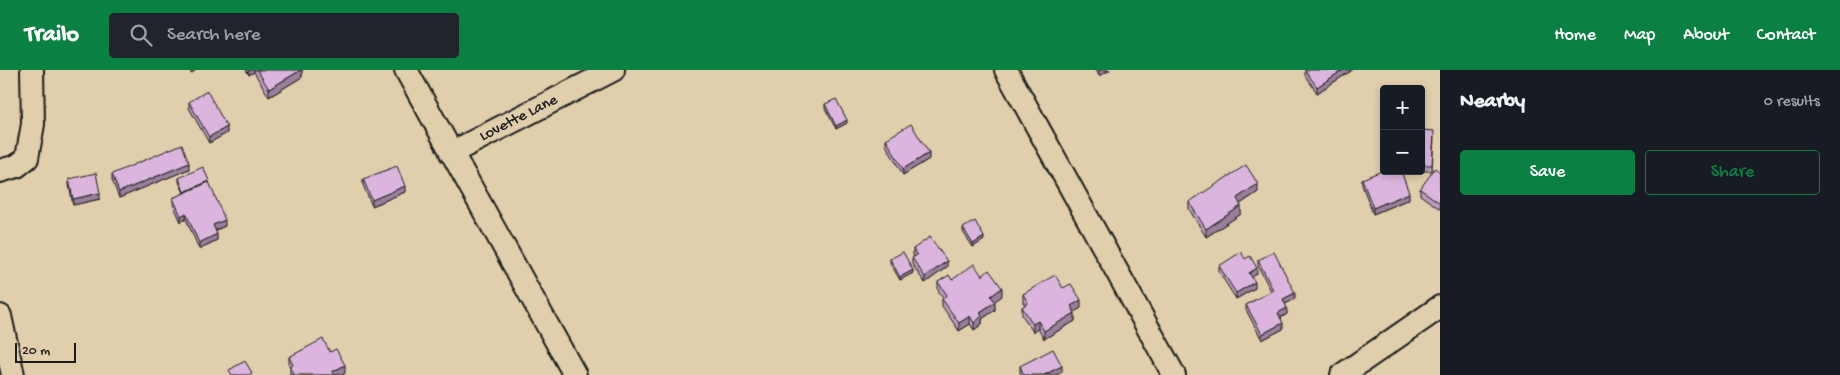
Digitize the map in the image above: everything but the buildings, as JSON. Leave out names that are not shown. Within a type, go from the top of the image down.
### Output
[{"type":"street","points":[[0,171],[17,166],[27,158],[33,124],[32,70]]},
{"type":"street","points":[[406,70],[575,375]]},
{"type":"street","name":"Lovette Lane","points":[[451,153],[613,70]]},
{"type":"street","points":[[1006,70],[1174,375]]},
{"type":"street","points":[[1342,375],[1440,307]]},
{"type":"street","points":[[0,316],[13,375]]},
{"type":"street","points":[[0,363],[5,340]]}]
